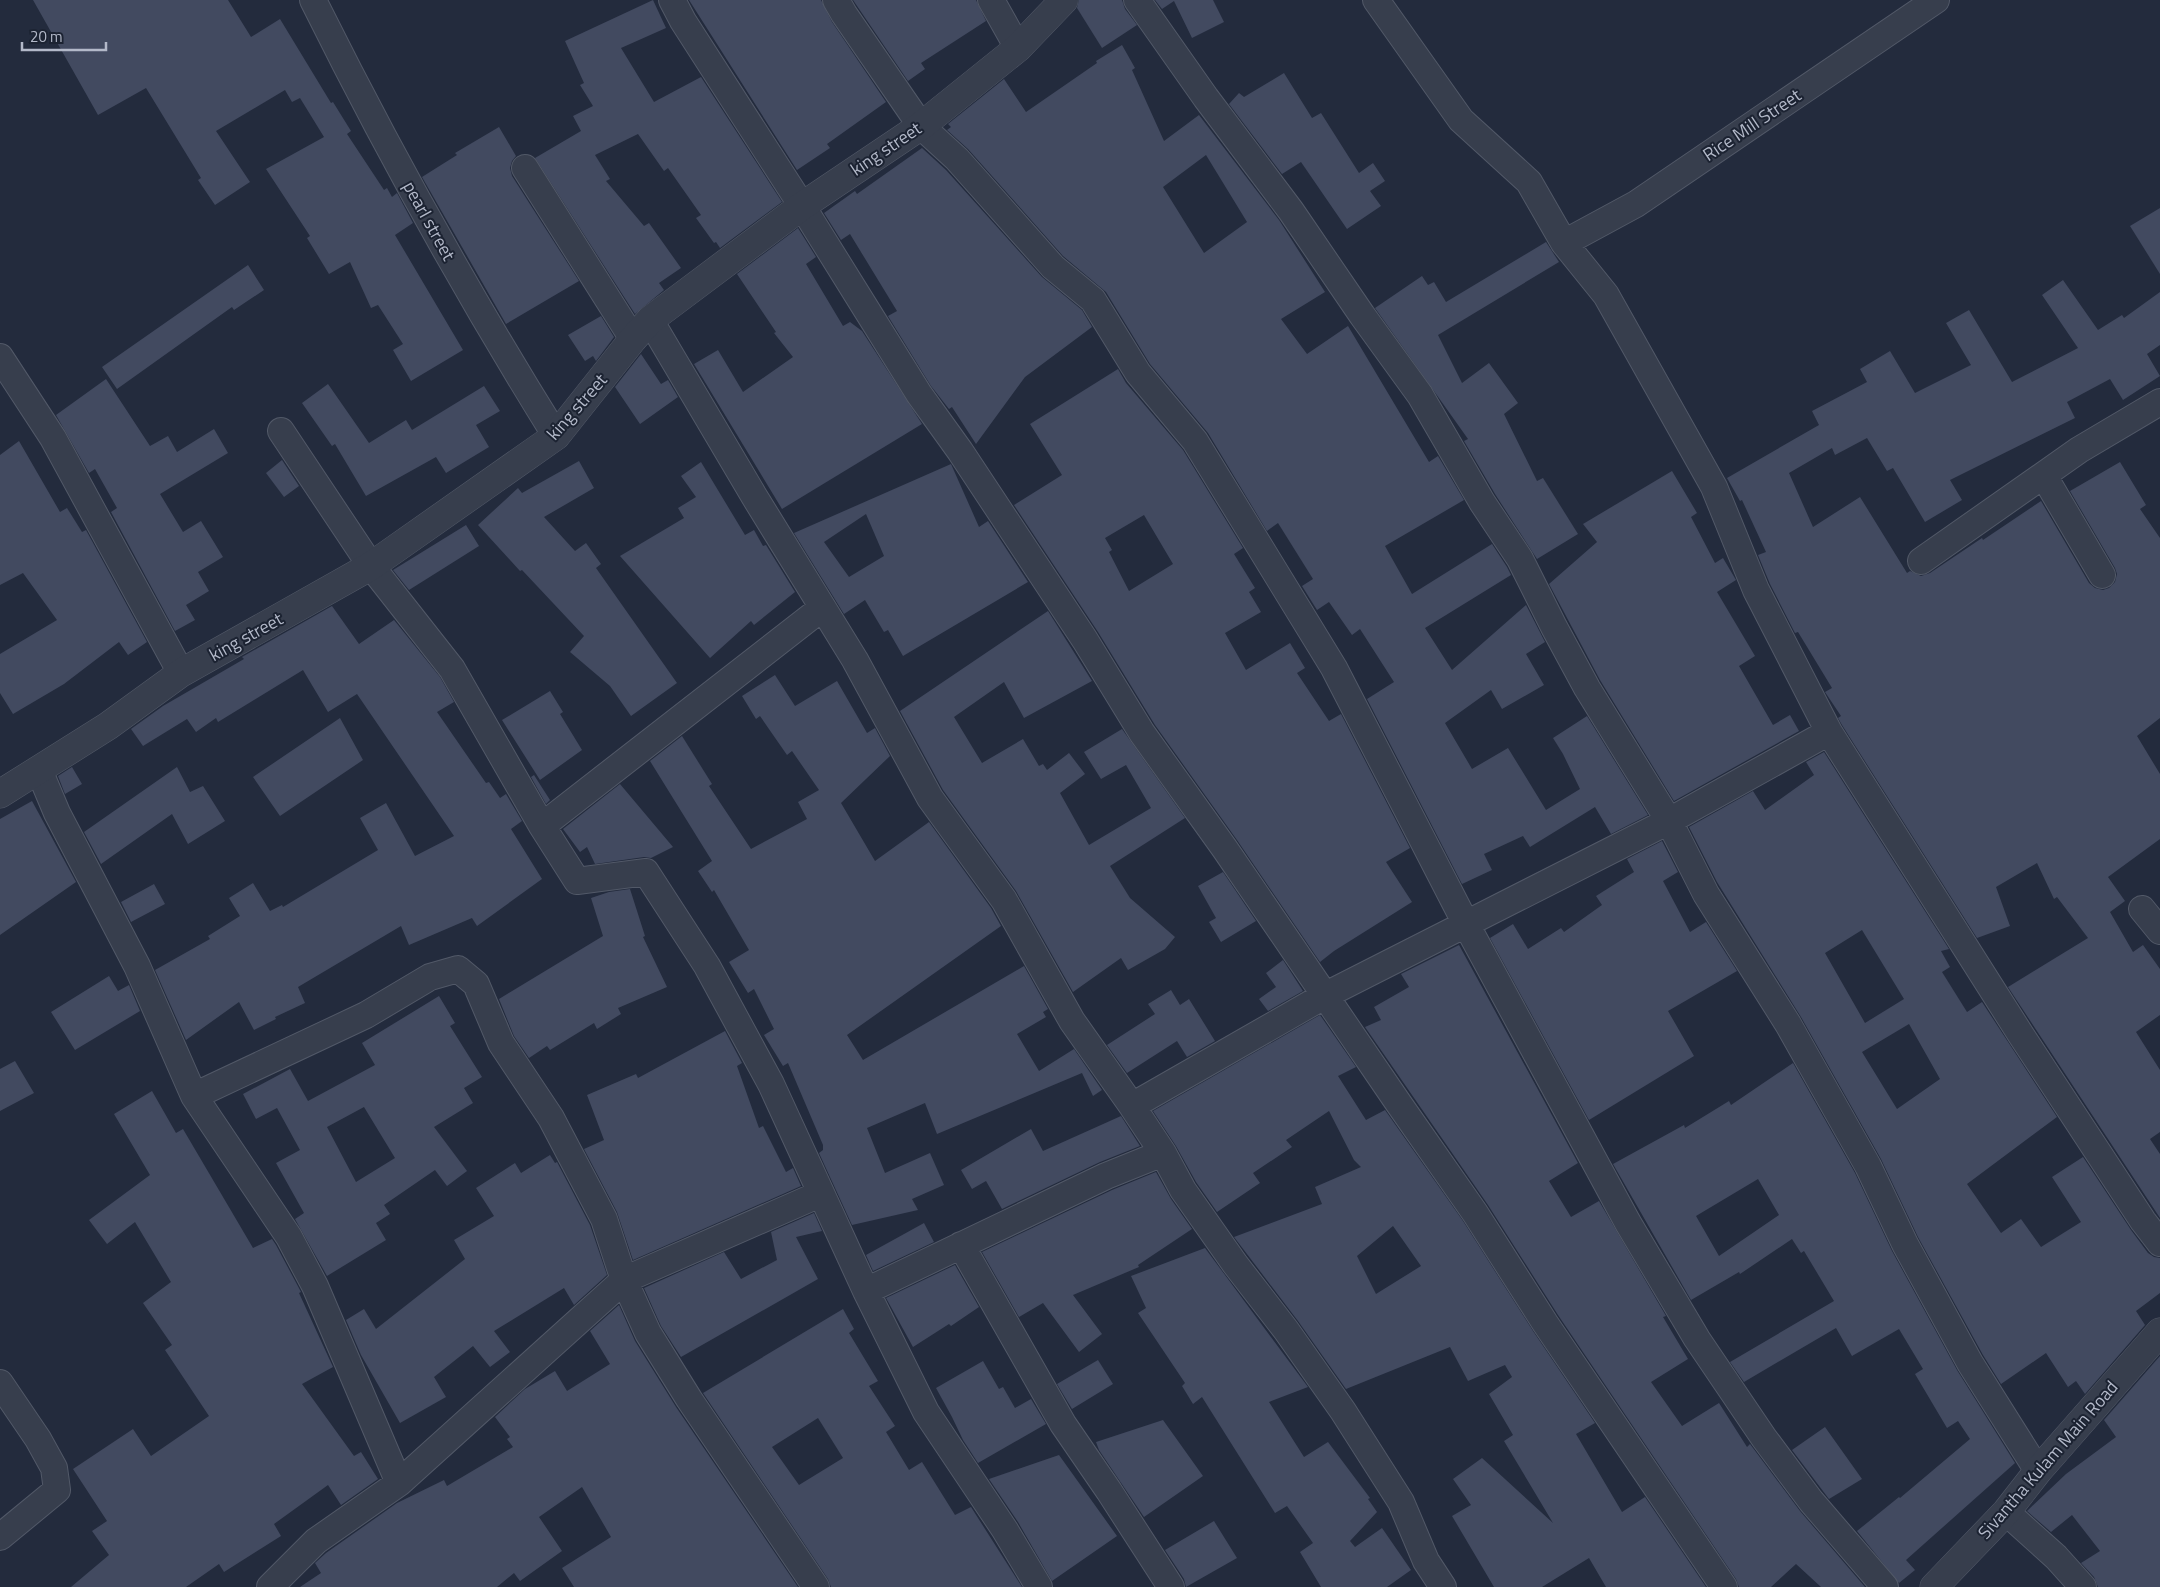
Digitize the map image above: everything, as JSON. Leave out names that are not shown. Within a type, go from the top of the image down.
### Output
[{"type":"street","name":"pearl street","points":[[314,0],[425,214],[499,345],[556,436]]},
{"type":"street","points":[[672,0],[683,21],[802,206],[919,394],[960,451],[1086,640],[1142,733],[1226,849],[1324,996],[1475,1213],[1545,1323],[1724,1587]]},
{"type":"street","points":[[836,0],[921,126],[957,159],[1053,267],[1093,300],[1138,373],[1195,441],[1334,668],[1466,924],[1628,1223],[1697,1339],[1764,1438],[1811,1500],[1885,1587]]},
{"type":"street","points":[[991,0],[1018,48]]},
{"type":"street","name":"king street","points":[[0,794],[108,726],[181,674],[371,566],[556,436],[642,330],[802,206],[921,126],[1018,48],[1064,0]]},
{"type":"street","points":[[1137,0],[1206,98],[1291,211],[1362,315],[1420,395],[1482,502],[1520,559],[1587,688],[1669,821],[1706,894],[1788,1024],[1868,1166],[1905,1244],[1970,1363],[2038,1471]]},
{"type":"street","points":[[1376,0],[1461,120],[1529,182],[1564,243],[1606,295],[1714,486],[1756,590],[1829,732],[2015,1026],[2137,1213],[2160,1243]]},
{"type":"street","name":"Rice Mill Street","points":[[1564,243],[1636,204],[1936,0]]},
{"type":"street","points":[[525,168],[642,330],[822,608],[855,660],[930,798],[1004,900],[1072,1020],[1163,1153],[1184,1190],[1235,1264],[1286,1330],[1344,1411],[1401,1502],[1426,1561],[1443,1587]]},
{"type":"street","points":[[0,357],[53,438],[181,674]]},
{"type":"street","points":[[1921,561],[2079,450],[2160,402]]},
{"type":"street","points":[[281,431],[371,566],[452,669],[542,826],[577,881],[646,872],[707,966],[762,1068],[866,1291],[926,1412],[1005,1530],[1039,1587]]},
{"type":"street","points":[[2044,476],[2102,574]]},
{"type":"street","points":[[542,826],[822,608]]},
{"type":"street","points":[[1132,1106],[1324,996],[1669,821],[1829,732]]},
{"type":"street","points":[[39,770],[58,813],[137,966],[194,1096],[289,1238],[315,1286],[399,1483]]},
{"type":"street","points":[[2142,909],[2160,931]]},
{"type":"street","points":[[194,1096],[366,1015],[430,977],[458,970],[476,984],[501,1042],[555,1126],[604,1219],[624,1280],[648,1333],[689,1399],[816,1587]]},
{"type":"street","points":[[866,1291],[1106,1176],[1163,1153]]},
{"type":"street","points":[[270,1587],[316,1541],[399,1483],[624,1280],[820,1194]]},
{"type":"street","points":[[961,1245],[1063,1424],[1171,1587]]},
{"type":"street","name":"Sivantha Kulam Main Road","points":[[1934,1587],[2006,1512],[2038,1471],[2160,1332]]},
{"type":"street","points":[[0,1383],[38,1439],[54,1468],[57,1490],[0,1537]]},
{"type":"street","points":[[2006,1512],[2056,1557],[2083,1587]]},
{"type":"building","points":[[33,0],[228,0],[251,37],[280,19],[331,103],[333,102],[351,131],[347,134],[384,190],[387,188],[392,197],[397,193],[413,223],[395,235],[463,350],[411,381],[393,350],[403,344],[378,305],[371,308],[350,262],[329,274],[307,238],[310,236],[266,169],[324,137],[300,98],[292,102],[285,90],[216,131],[250,182],[215,205],[198,180],[201,178],[146,88],[98,115]]},
{"type":"building","points":[[653,0],[666,28],[621,48],[654,102],[701,77],[782,202],[720,248],[716,242],[714,243],[696,218],[701,215],[668,168],[664,171],[638,134],[595,155],[610,179],[606,181],[644,226],[649,223],[681,268],[659,283],[664,290],[635,314],[535,158],[581,131],[573,116],[593,106],[580,85],[584,83],[565,41]]},
{"type":"building","points":[[689,0],[821,0],[832,22],[886,102],[827,144],[830,148],[797,170]]},
{"type":"building","points":[[853,0],[976,0],[986,21],[921,63],[925,69],[908,81]]},
{"type":"building","points":[[1079,0],[1122,0],[1125,9],[1137,25],[1102,48],[1077,8]]},
{"type":"building","points":[[1155,0],[1213,0],[1224,22],[1192,38],[1174,1],[1162,9]]},
{"type":"building","points":[[1122,45],[1135,68],[1132,70],[1164,141],[1199,115],[1279,220],[1325,292],[1281,319],[1307,354],[1348,326],[1429,462],[1438,456],[1464,500],[1385,546],[1412,594],[1492,544],[1507,567],[1511,575],[1425,628],[1452,670],[1526,605],[1545,642],[1526,654],[1544,685],[1502,709],[1491,690],[1445,723],[1472,769],[1508,748],[1546,810],[1580,789],[1553,738],[1587,716],[1648,815],[1611,834],[1595,807],[1530,847],[1523,836],[1484,854],[1492,870],[1462,884],[1367,699],[1394,682],[1360,629],[1352,635],[1329,602],[1317,610],[1302,586],[1313,579],[1278,523],[1267,531],[1208,433],[1150,364],[1106,292],[1063,256],[968,149],[947,130],[951,127],[948,124],[1004,79],[1026,112],[1097,63],[1096,61]],"holes":[[[1206,155],[1247,222],[1204,253],[1163,187]]]},
{"type":"building","points":[[1284,73],[1312,118],[1321,113],[1359,173],[1373,163],[1385,181],[1370,191],[1381,206],[1347,229],[1301,162],[1282,174],[1229,104],[1239,93],[1244,97]]},
{"type":"building","points":[[499,127],[516,156],[510,168],[512,176],[579,281],[506,324],[422,177],[457,155],[455,153]]},
{"type":"building","points":[[922,148],[946,170],[1042,277],[1082,310],[1092,327],[1025,377],[976,444],[952,407],[949,409],[931,386],[888,316],[897,311],[850,234],[841,240],[824,213],[855,191],[857,194]]},
{"type":"building","points":[[2160,208],[2160,274],[2130,226]]},
{"type":"building","points":[[798,228],[816,257],[806,264],[843,326],[850,322],[862,331],[922,424],[782,509],[694,364],[718,350],[743,392],[793,357],[774,333],[776,332],[737,274]]},
{"type":"building","points":[[1546,242],[1559,262],[1438,335],[1462,383],[1489,363],[1518,403],[1504,414],[1537,481],[1543,478],[1578,534],[1537,559],[1495,494],[1464,441],[1468,439],[1375,308],[1422,276],[1428,285],[1434,282],[1446,302]]},
{"type":"building","points":[[248,265],[264,290],[234,310],[232,307],[117,389],[102,367]]},
{"type":"building","points":[[2063,280],[2098,330],[2122,315],[2124,318],[2160,292],[2160,345],[2147,354],[2160,376],[2123,400],[2110,379],[2067,402],[2075,418],[1950,480],[1962,500],[1925,522],[1893,468],[1887,471],[1867,438],[1835,455],[1832,448],[1789,473],[1813,527],[1860,497],[1907,573],[1910,571],[1921,576],[1930,573],[1982,538],[1983,540],[2041,501],[2089,583],[2095,588],[2103,590],[2109,588],[2115,582],[2117,574],[2115,568],[2070,491],[2120,462],[2146,505],[2140,509],[2160,538],[2160,718],[2137,736],[2160,774],[2160,839],[2108,877],[2125,901],[2110,912],[2133,952],[2143,945],[2160,969],[2160,1015],[2136,1032],[2160,1070],[2160,1132],[2150,1139],[2160,1154],[2160,1218],[2008,987],[2088,938],[2057,897],[2054,899],[2037,863],[1996,887],[2010,926],[1977,938],[1838,718],[1841,716],[1825,692],[1832,688],[1798,632],[1795,633],[1770,584],[1758,555],[1766,552],[1742,500],[1740,501],[1727,478],[1819,425],[1812,411],[1867,382],[1860,369],[1890,351],[1915,393],[1971,365],[1946,323],[1969,310],[2012,382],[2078,348],[2042,295]]},
{"type":"building","points":[[601,316],[614,337],[596,361],[593,356],[585,361],[568,335]]},
{"type":"building","points":[[641,354],[661,384],[668,380],[678,397],[640,424],[615,387]]},
{"type":"building","points":[[1118,369],[1126,383],[1183,450],[1243,548],[1234,554],[1255,588],[1249,592],[1261,612],[1225,633],[1246,670],[1290,643],[1305,668],[1297,673],[1329,721],[1341,714],[1410,848],[1386,862],[1412,902],[1334,951],[1320,962],[1237,840],[1155,725],[1098,632],[1014,505],[1062,475],[1030,424]],"holes":[[[1144,515],[1173,564],[1129,591],[1109,552],[1112,550],[1105,538]]]},
{"type":"building","points":[[106,379],[150,446],[168,436],[177,452],[214,429],[228,453],[160,494],[183,532],[201,521],[223,557],[198,572],[209,591],[186,605],[195,620],[175,631],[111,512],[117,508],[95,469],[89,473],[56,415]]},
{"type":"building","points":[[328,384],[369,443],[406,420],[412,430],[484,386],[500,411],[476,425],[489,447],[446,473],[436,457],[366,496],[335,444],[332,446],[302,403]]},
{"type":"building","points":[[19,441],[60,512],[67,508],[82,532],[86,530],[147,642],[128,655],[119,642],[64,684],[13,714],[0,693],[0,654],[57,620],[23,573],[0,585],[0,455]]},
{"type":"building","points":[[282,460],[299,486],[284,497],[266,473]]},
{"type":"building","points":[[579,461],[594,488],[544,517],[575,551],[586,543],[601,564],[596,568],[677,683],[631,716],[610,686],[570,652],[584,636],[478,525],[518,488],[522,493]]},
{"type":"building","points":[[701,462],[745,535],[754,530],[763,546],[766,545],[795,592],[754,625],[751,621],[710,658],[620,556],[684,518],[678,508],[696,497],[681,476]]},
{"type":"building","points":[[951,464],[979,527],[988,521],[1028,582],[903,656],[888,630],[884,632],[865,600],[844,614],[794,533]],"holes":[[[866,514],[884,556],[849,577],[824,542]]]},
{"type":"building","points":[[1672,471],[1697,513],[1691,517],[1715,563],[1723,558],[1736,580],[1717,592],[1755,656],[1739,666],[1773,725],[1790,715],[1799,731],[1674,801],[1600,680],[1549,584],[1597,542],[1583,524]]},
{"type":"building","points":[[466,525],[479,546],[409,590],[393,570]]},
{"type":"building","points":[[332,606],[359,644],[394,620],[440,677],[454,702],[437,712],[486,783],[489,782],[500,798],[506,794],[522,821],[511,829],[542,879],[477,926],[472,918],[409,945],[401,926],[298,987],[305,1003],[275,1017],[276,1019],[254,1030],[239,1002],[186,1040],[155,970],[210,939],[208,936],[240,916],[229,898],[253,883],[270,911],[282,905],[283,907],[378,850],[360,818],[386,803],[415,856],[454,836],[357,694],[328,712],[303,670],[218,722],[216,718],[196,732],[187,719],[143,746],[131,729],[163,706],[244,659],[242,657]]},
{"type":"building","points":[[1048,611],[1092,681],[1024,718],[1004,682],[954,717],[982,763],[1023,739],[1039,766],[1043,764],[1047,770],[1069,753],[1085,774],[1060,793],[1089,845],[1151,808],[1126,765],[1101,779],[1084,752],[1122,729],[1185,818],[1110,866],[1130,898],[1175,937],[1165,949],[1128,970],[1121,958],[1073,992],[1016,891],[943,790],[900,711]]},
{"type":"building","points":[[775,675],[795,706],[837,681],[867,733],[875,728],[890,756],[841,803],[875,861],[929,822],[991,908],[1001,926],[847,1035],[863,1060],[1024,966],[1048,1009],[1043,1012],[1046,1017],[1017,1034],[1039,1071],[1074,1049],[1102,1090],[1093,1096],[1082,1073],[937,1134],[925,1103],[867,1128],[885,1173],[930,1153],[944,1185],[912,1199],[918,1210],[852,1225],[819,1153],[823,1150],[823,1145],[788,1063],[783,1066],[764,1035],[774,1029],[754,989],[748,993],[729,962],[749,950],[714,890],[712,892],[698,871],[712,861],[650,761],[682,736],[712,784],[709,786],[751,849],[807,819],[798,802],[819,790],[792,751],[787,755],[760,716],[756,719],[742,696]]},
{"type":"building","points":[[550,691],[563,712],[560,714],[582,750],[540,780],[502,720]]},
{"type":"building","points":[[340,718],[363,760],[280,816],[253,777]]},
{"type":"building","points":[[1824,752],[1949,949],[1941,951],[1950,967],[1942,972],[1967,1012],[1982,1002],[2057,1117],[1967,1184],[2001,1233],[2021,1219],[2041,1247],[2081,1222],[2052,1177],[2083,1157],[2148,1253],[2160,1258],[2160,1293],[2136,1311],[2145,1325],[2085,1394],[2076,1381],[2068,1387],[2046,1353],[2001,1384],[1918,1237],[1881,1159],[1801,1017],[1717,882],[1689,827],[1753,791],[1765,810],[1814,775],[1806,762]],"holes":[[[1862,930],[1904,999],[1865,1023],[1825,953]],[[1909,1024],[1940,1079],[1897,1109],[1862,1052]]]},
{"type":"building","points":[[72,767],[82,784],[65,794],[58,776]]},
{"type":"building","points":[[177,767],[190,792],[203,786],[225,821],[188,844],[172,814],[101,864],[84,832]]},
{"type":"building","points":[[534,775],[550,800],[546,804],[531,777]]},
{"type":"building","points":[[620,784],[673,847],[651,858],[644,857],[595,864],[587,847],[580,852],[563,829]]},
{"type":"building","points":[[32,801],[76,882],[0,935],[0,819]]},
{"type":"building","points":[[1662,841],[1678,872],[1663,881],[1690,932],[1706,922],[1737,971],[1668,1011],[1694,1056],[1589,1120],[1490,938],[1513,924],[1528,949],[1561,928],[1564,932],[1602,905],[1596,896],[1634,872],[1627,859]]},
{"type":"building","points":[[1223,872],[1256,921],[1221,942],[1209,922],[1216,918],[1198,886]]},
{"type":"building","points":[[154,884],[165,904],[131,922],[121,902]]},
{"type":"building","points":[[630,889],[645,936],[643,937],[667,987],[618,1008],[621,1014],[597,1029],[594,1023],[550,1050],[547,1046],[529,1058],[514,1036],[499,999],[603,936],[591,898],[609,892]]},
{"type":"building","points":[[1459,945],[1578,1163],[1549,1181],[1571,1217],[1599,1201],[1666,1316],[1663,1317],[1688,1359],[1651,1382],[1682,1426],[1719,1403],[1747,1447],[1750,1444],[1800,1511],[1865,1587],[1821,1587],[1796,1564],[1771,1587],[1739,1587],[1736,1579],[1558,1315],[1488,1205],[1365,1027],[1381,1020],[1374,1007],[1409,987],[1401,974]]},
{"type":"building","points":[[1283,960],[1303,991],[1268,1011],[1259,999],[1276,987],[1266,973]]},
{"type":"building","points":[[109,976],[118,991],[129,985],[140,1011],[75,1050],[51,1012]]},
{"type":"building","points":[[1171,990],[1180,1005],[1189,999],[1215,1041],[1187,1057],[1177,1041],[1127,1073],[1107,1045],[1155,1014],[1148,1004]]},
{"type":"building","points":[[439,996],[455,1023],[450,1026],[482,1077],[464,1088],[473,1103],[434,1127],[467,1171],[447,1186],[435,1170],[384,1205],[390,1214],[376,1223],[386,1240],[327,1276],[295,1219],[304,1213],[276,1163],[300,1150],[277,1108],[256,1119],[243,1094],[290,1069],[308,1101],[375,1065],[362,1043]],"holes":[[[364,1107],[395,1158],[356,1182],[327,1127]]]},
{"type":"building","points":[[1320,1015],[1356,1067],[1338,1076],[1366,1120],[1385,1110],[1463,1221],[1533,1331],[1595,1423],[1576,1434],[1622,1512],[1645,1497],[1706,1587],[1606,1587],[1589,1558],[1542,1587],[1494,1587],[1452,1516],[1471,1505],[1453,1479],[1482,1458],[1553,1523],[1504,1441],[1513,1435],[1489,1394],[1512,1377],[1505,1365],[1468,1381],[1450,1347],[1346,1389],[1298,1321],[1234,1237],[1322,1204],[1315,1187],[1361,1167],[1354,1160],[1329,1111],[1286,1140],[1292,1147],[1253,1173],[1260,1183],[1217,1212],[1196,1182],[1176,1146],[1153,1111]],"holes":[[[1393,1226],[1421,1266],[1376,1294],[1357,1256]]]},
{"type":"building","points":[[725,1031],[742,1063],[737,1066],[759,1128],[763,1126],[786,1172],[793,1168],[801,1186],[633,1260],[617,1212],[584,1149],[604,1140],[587,1095],[636,1074],[638,1078]]},
{"type":"building","points":[[15,1061],[34,1093],[0,1111],[0,1069]]},
{"type":"building","points":[[1793,1063],[1855,1173],[1892,1251],[1957,1370],[2015,1463],[1906,1560],[1915,1570],[1899,1583],[1857,1531],[1900,1498],[1970,1439],[1958,1421],[1947,1428],[1915,1374],[1923,1369],[1899,1329],[1852,1356],[1836,1328],[1744,1382],[1730,1362],[1834,1301],[1804,1251],[1801,1253],[1792,1239],[1740,1274],[1739,1272],[1691,1300],[1613,1164],[1684,1125],[1685,1128],[1729,1101],[1731,1105]],"holes":[[[1758,1179],[1779,1215],[1719,1256],[1696,1216]]]},
{"type":"building","points":[[152,1091],[176,1133],[183,1129],[253,1248],[272,1239],[276,1245],[301,1292],[299,1293],[333,1367],[302,1384],[354,1456],[361,1452],[378,1479],[341,1505],[328,1485],[274,1524],[281,1536],[224,1572],[219,1564],[186,1587],[71,1587],[109,1555],[92,1531],[107,1521],[73,1469],[133,1429],[151,1456],[209,1416],[165,1350],[172,1345],[143,1303],[171,1282],[135,1222],[107,1244],[89,1220],[150,1175],[114,1114]]},
{"type":"building","points":[[1121,1116],[1140,1146],[1100,1162],[1002,1209],[986,1181],[972,1189],[961,1170],[1031,1129],[1043,1151]]},
{"type":"building","points":[[550,1155],[555,1163],[557,1162],[590,1225],[607,1275],[574,1305],[564,1288],[494,1331],[510,1352],[490,1367],[473,1346],[434,1377],[446,1397],[400,1423],[361,1355],[346,1320],[364,1309],[376,1329],[465,1259],[454,1240],[494,1216],[476,1188],[515,1163],[521,1173]]},
{"type":"building","points":[[1156,1172],[1171,1199],[1192,1229],[1138,1265],[1139,1267],[1073,1295],[1102,1334],[1079,1352],[1043,1303],[1019,1317],[982,1252],[1112,1190]]},
{"type":"building","points":[[814,1213],[822,1231],[796,1237],[818,1279],[681,1357],[661,1326],[644,1288],[724,1252],[741,1279],[777,1260],[771,1232]]},
{"type":"building","points":[[924,1223],[934,1242],[873,1271],[866,1255]]},
{"type":"building","points":[[1205,1248],[1308,1387],[1269,1402],[1304,1457],[1328,1442],[1370,1498],[1368,1499],[1377,1512],[1350,1541],[1355,1547],[1382,1528],[1411,1570],[1387,1587],[1321,1587],[1300,1552],[1313,1543],[1287,1506],[1275,1513],[1202,1397],[1193,1404],[1182,1386],[1185,1383],[1138,1313],[1146,1308],[1131,1276]]},
{"type":"building","points":[[955,1265],[979,1307],[951,1326],[949,1324],[913,1347],[886,1298]]},
{"type":"building","points":[[619,1305],[635,1341],[676,1407],[798,1587],[574,1587],[562,1568],[611,1537],[582,1487],[539,1517],[562,1551],[520,1581],[514,1573],[497,1587],[300,1587],[321,1573],[315,1563],[326,1553],[397,1503],[444,1480],[447,1486],[513,1447],[507,1439],[510,1437],[495,1417],[525,1389],[555,1371],[567,1391],[610,1364],[590,1331]]},
{"type":"building","points":[[843,1309],[854,1329],[849,1333],[878,1381],[869,1386],[895,1426],[886,1432],[909,1470],[922,1462],[955,1515],[971,1507],[1022,1587],[831,1587],[828,1579],[703,1393]],"holes":[[[818,1418],[843,1458],[799,1485],[772,1447]]]},
{"type":"building","points":[[2160,1356],[2160,1587],[2098,1587],[2094,1577],[2081,1563],[2100,1551],[2072,1515],[2051,1532],[2027,1511],[2066,1474],[2116,1437],[2104,1420]]},
{"type":"building","points":[[1098,1360],[1113,1384],[1072,1409],[1057,1384]]},
{"type":"building","points":[[983,1361],[999,1389],[1003,1387],[1015,1408],[1031,1399],[1046,1424],[978,1463],[963,1440],[936,1388]]},
{"type":"building","points":[[1163,1420],[1203,1476],[1144,1517],[1099,1450],[1096,1442]]},
{"type":"building","points":[[1825,1427],[1862,1479],[1829,1499],[1792,1450]]},
{"type":"building","points":[[1059,1455],[1117,1536],[1052,1581],[1018,1522],[989,1479]]},
{"type":"building","points":[[1214,1521],[1237,1558],[1186,1587],[1184,1579],[1165,1550]]}]
